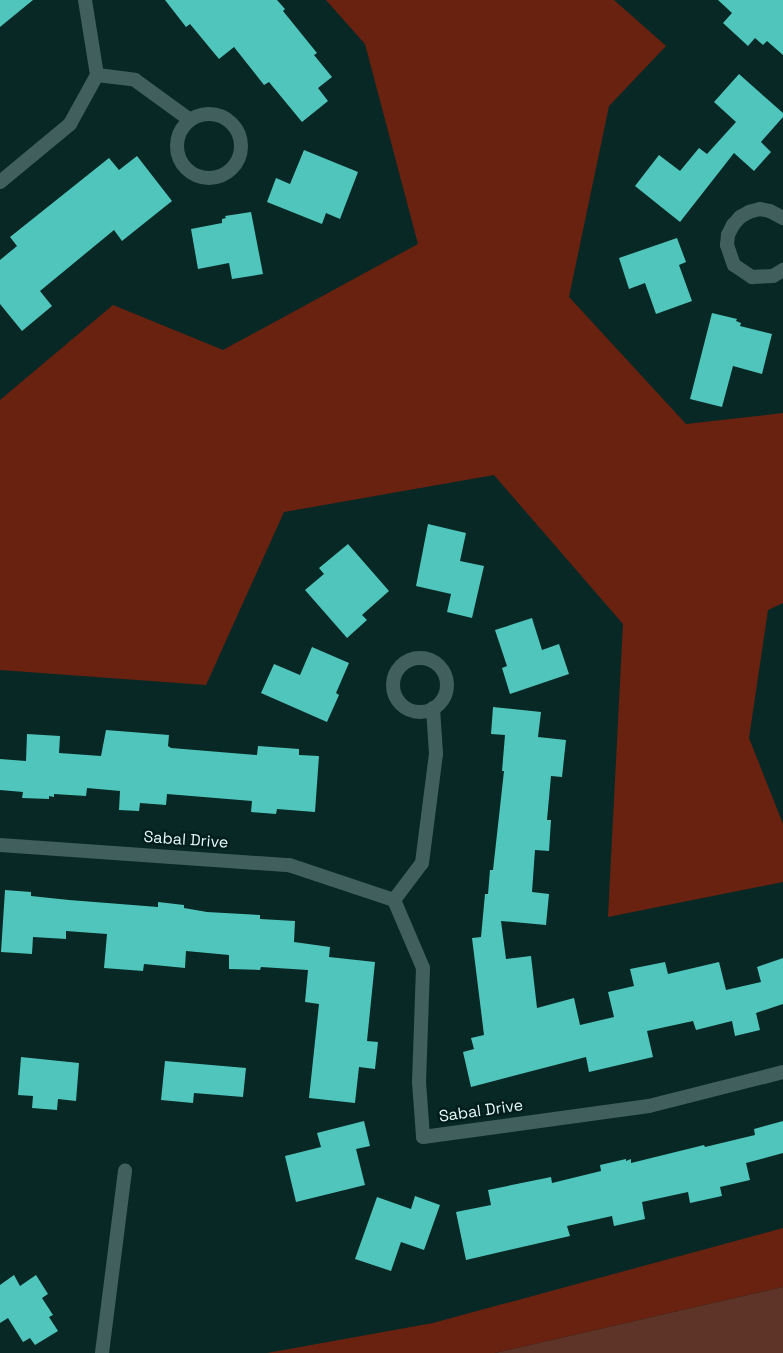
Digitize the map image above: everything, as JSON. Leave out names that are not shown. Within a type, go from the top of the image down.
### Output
[{"type":"street","points":[[0,182],[70,124],[97,75],[85,0]]},
{"type":"street","points":[[97,75],[135,80],[190,120]]},
{"type":"street","points":[[199,115],[219,115],[236,127],[241,141],[240,156],[228,172],[218,177],[207,178],[196,176],[187,170],[179,155],[178,138],[182,128],[190,120],[199,115]]},
{"type":"street","points":[[783,218],[770,211],[749,212],[740,217],[733,225],[726,245],[734,265],[752,277],[773,276],[783,270]]},
{"type":"street","points":[[394,900],[422,863],[436,754],[433,708]]},
{"type":"street","name":"Sabal Drive","points":[[0,845],[289,865],[394,900],[423,968],[419,1082],[423,1137],[649,1106],[783,1072]]},
{"type":"street","points":[[102,1353],[125,1170]]},
{"type":"shaded area","points":[[326,0],[614,0],[666,46],[609,106],[569,297],[686,424],[783,413],[783,603],[768,610],[749,738],[783,824],[783,882],[608,917],[623,624],[494,475],[284,512],[206,685],[0,670],[0,400],[113,305],[223,350],[418,244],[365,44]]},
{"type":"shaded area","points":[[783,1228],[783,1287],[495,1353],[267,1353],[433,1323]]},
{"type":"shaded area","points":[[783,1287],[783,1353],[495,1353]]},
{"type":"building","points":[[0,0],[33,0],[0,27]]},
{"type":"building","points":[[165,0],[277,0],[285,9],[283,11],[317,53],[314,55],[332,77],[318,88],[328,101],[302,122],[269,82],[264,85],[234,47],[219,59],[190,24],[186,27]]},
{"type":"building","points":[[718,0],[783,0],[783,55],[767,41],[763,45],[755,38],[748,46],[723,23],[732,13]]},
{"type":"building","points":[[739,74],[783,113],[783,117],[761,142],[771,152],[754,171],[734,153],[680,222],[635,186],[659,155],[680,171],[699,148],[707,154],[736,122],[714,102]]},
{"type":"building","points":[[304,150],[358,172],[340,219],[326,213],[322,224],[267,202],[276,178],[290,184]]},
{"type":"building","points":[[137,156],[172,201],[122,241],[114,230],[40,291],[52,306],[22,331],[0,304],[0,260],[17,246],[10,237],[109,158],[119,170]]},
{"type":"building","points":[[251,212],[263,274],[232,279],[229,263],[198,269],[191,229],[222,223],[222,219],[226,218],[225,216]]},
{"type":"building","points":[[677,238],[686,262],[679,265],[692,301],[656,314],[645,283],[629,289],[619,258]]},
{"type":"building","points":[[712,313],[737,319],[736,321],[741,323],[740,326],[772,334],[762,374],[733,366],[722,407],[690,399]]},
{"type":"building","points":[[428,524],[466,533],[460,561],[484,566],[472,618],[447,612],[451,594],[416,586]]},
{"type":"building","points":[[348,544],[389,591],[362,615],[367,620],[347,638],[305,590],[324,574],[319,568]]},
{"type":"building","points":[[532,618],[542,650],[559,644],[569,674],[510,694],[502,668],[507,666],[495,630]]},
{"type":"building","points":[[312,647],[349,663],[336,693],[339,695],[327,722],[261,693],[274,664],[300,675]]},
{"type":"building","points":[[493,707],[541,712],[538,737],[566,740],[562,777],[551,776],[547,820],[551,820],[549,851],[535,850],[532,892],[549,894],[546,925],[501,921],[506,959],[531,956],[537,1008],[574,998],[580,1025],[614,1017],[608,992],[634,986],[630,969],[665,962],[668,974],[719,962],[726,990],[761,982],[757,967],[783,958],[783,1004],[756,1013],[760,1030],[735,1036],[732,1021],[696,1030],[693,1021],[647,1031],[653,1057],[589,1072],[586,1057],[471,1087],[463,1052],[474,1049],[471,1038],[484,1035],[472,938],[481,937],[485,894],[488,894],[490,870],[493,870],[504,771],[502,771],[505,735],[491,734]]},
{"type":"building","points":[[106,730],[169,735],[168,746],[171,748],[257,755],[258,746],[299,749],[299,755],[319,756],[315,812],[277,809],[276,814],[251,812],[252,801],[167,794],[166,805],[140,803],[139,811],[119,810],[120,791],[87,788],[86,796],[54,794],[54,797],[49,796],[49,799],[22,798],[23,792],[0,790],[0,759],[26,761],[27,734],[60,736],[59,753],[101,756]]},
{"type":"building","points":[[5,890],[31,892],[31,896],[158,907],[158,902],[184,905],[184,908],[207,912],[260,915],[260,919],[295,921],[294,942],[330,947],[329,957],[375,962],[367,1041],[378,1042],[375,1069],[359,1067],[355,1103],[309,1098],[319,1004],[305,1002],[308,970],[261,967],[260,970],[229,969],[229,955],[186,951],[185,968],[144,964],[143,971],[104,968],[107,934],[66,931],[66,939],[33,937],[32,954],[1,952]]},
{"type":"building","points":[[21,1057],[79,1063],[76,1101],[58,1099],[57,1110],[32,1108],[33,1096],[18,1095]]},
{"type":"building","points":[[165,1061],[246,1068],[243,1097],[194,1093],[193,1103],[161,1100]]},
{"type":"building","points":[[364,1121],[370,1146],[356,1149],[365,1185],[296,1202],[285,1156],[321,1147],[317,1133]]},
{"type":"building","points":[[783,1121],[783,1153],[746,1163],[750,1180],[720,1187],[722,1196],[690,1203],[688,1192],[642,1202],[645,1219],[614,1226],[612,1216],[567,1226],[570,1236],[466,1260],[456,1212],[491,1205],[488,1190],[551,1177],[552,1183],[601,1171],[600,1165],[626,1159],[626,1161],[631,1159],[631,1163],[755,1135],[754,1129]]},
{"type":"building","points":[[415,1196],[440,1205],[424,1250],[401,1242],[391,1271],[355,1259],[377,1197],[411,1209]]},
{"type":"building","points":[[14,1275],[20,1286],[36,1275],[48,1294],[42,1298],[53,1315],[49,1317],[58,1331],[35,1345],[30,1338],[23,1342],[8,1318],[0,1323],[0,1285]]}]
